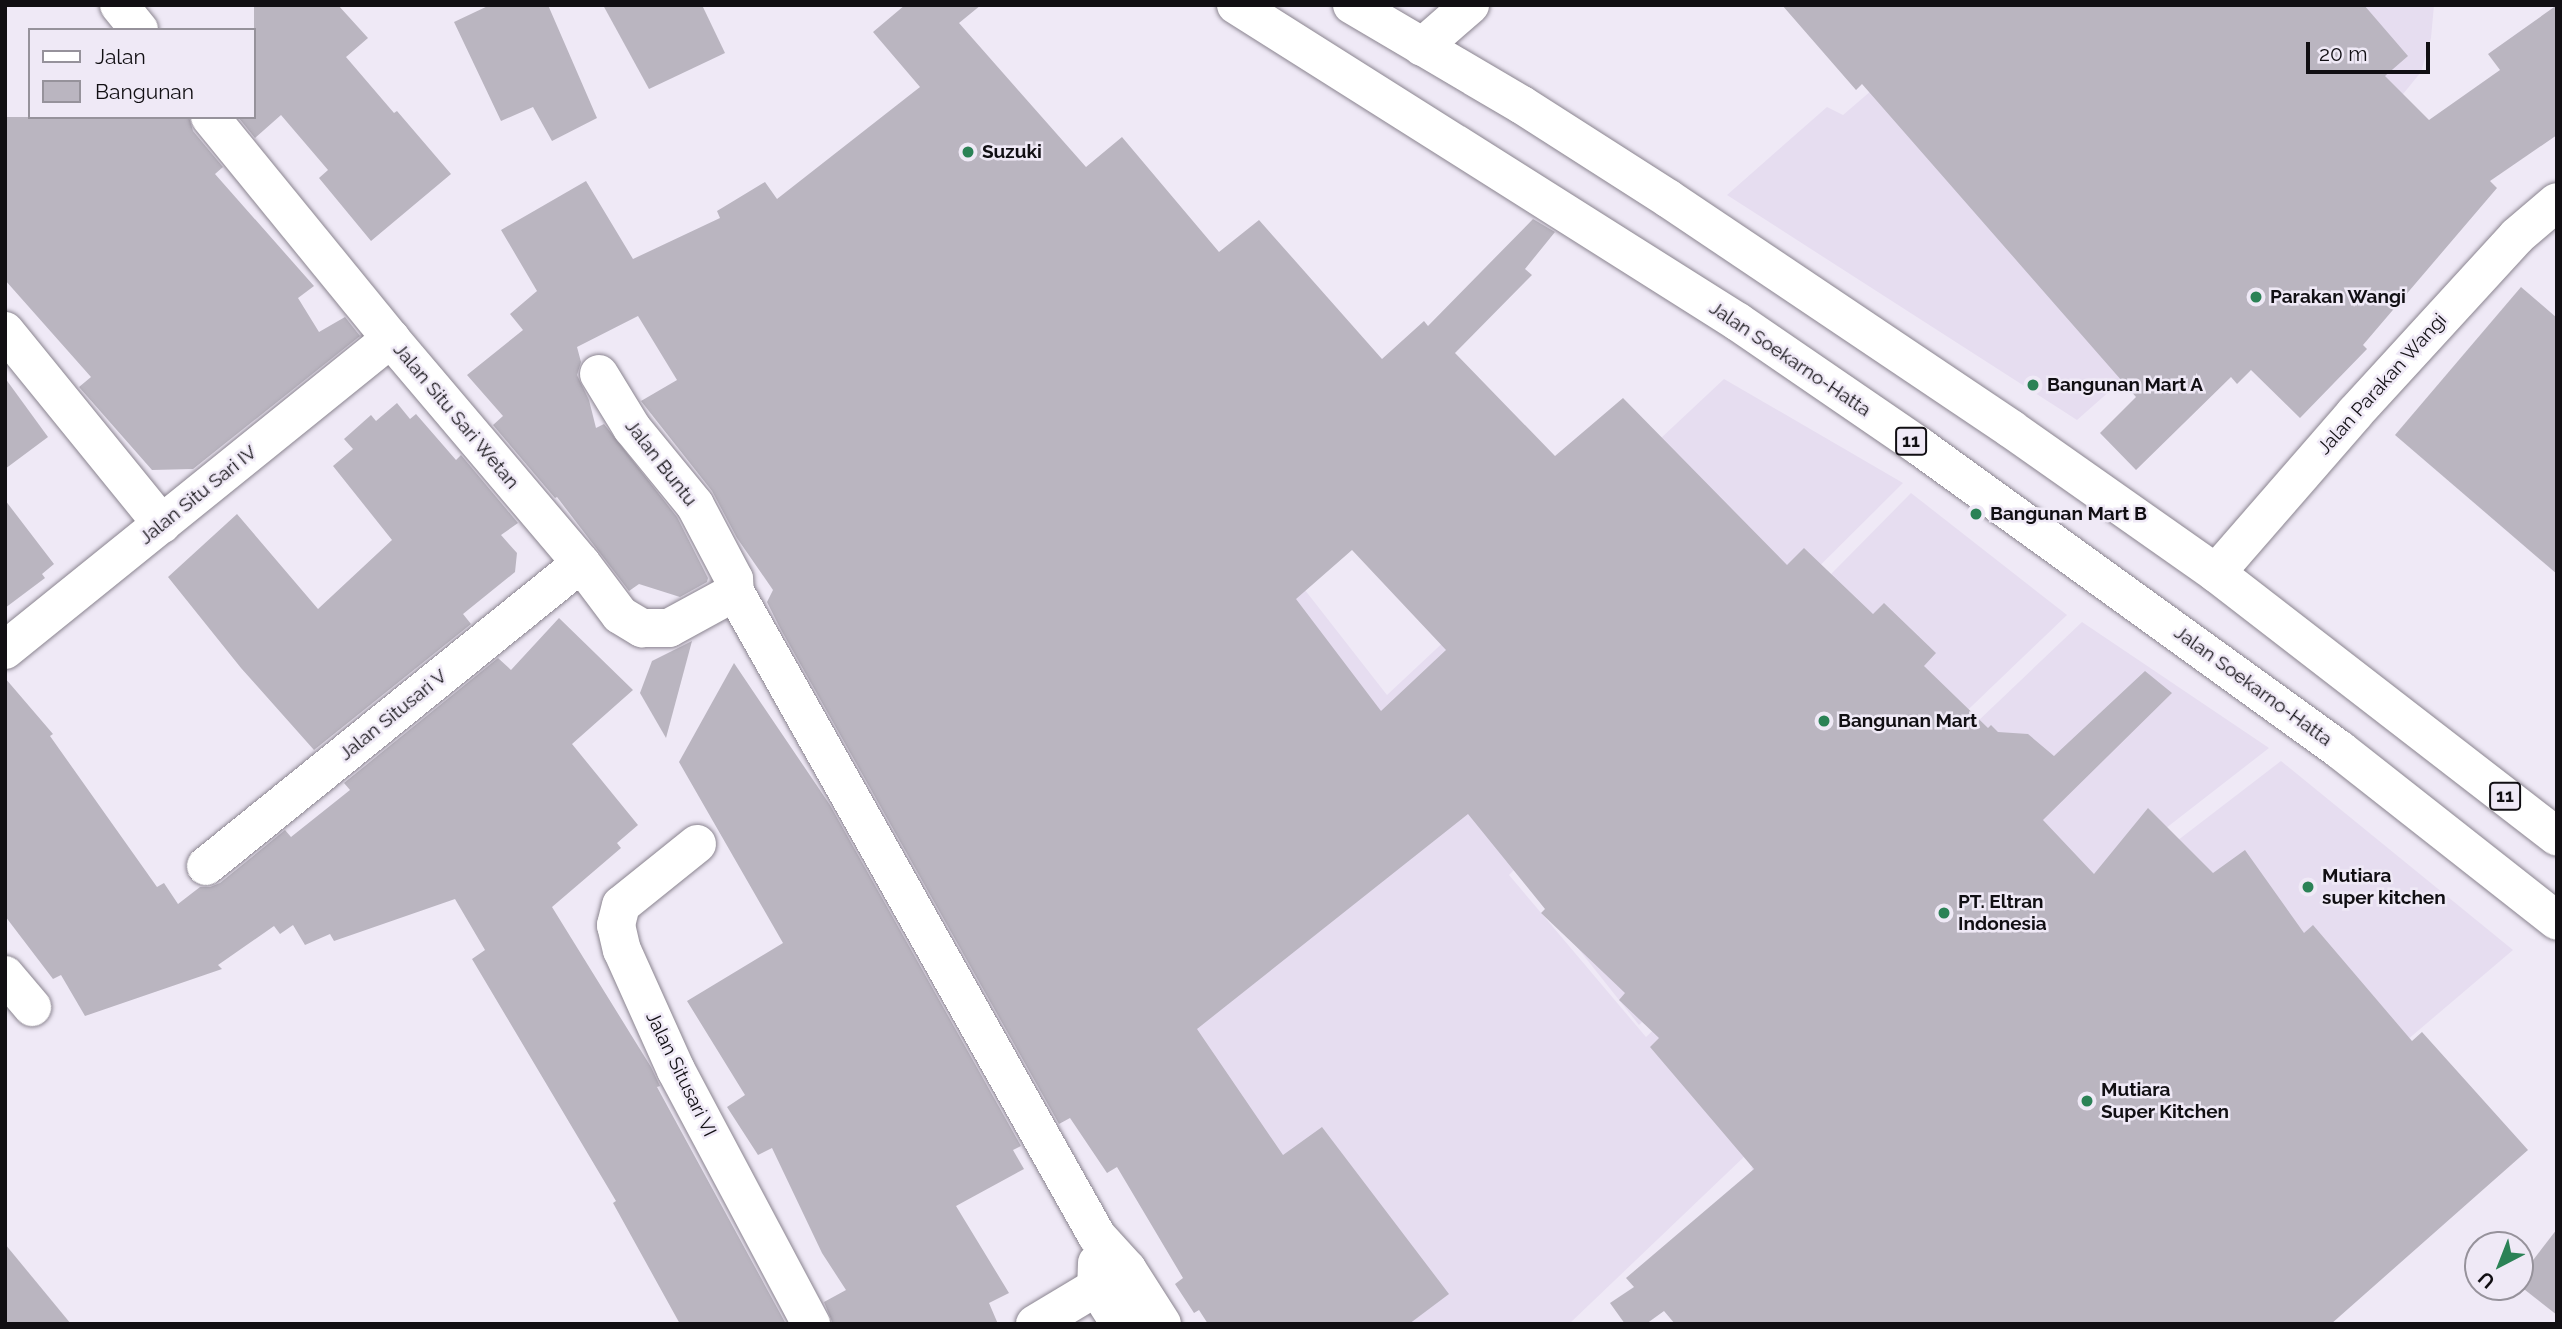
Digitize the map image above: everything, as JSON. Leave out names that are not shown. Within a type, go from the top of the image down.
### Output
[{"type":"main road","points":[[119,5],[137,28]]},
{"type":"main road","name":"Jalan Soekarno-Hatta","points":[[1236,5],[1738,322],[1919,446],[2340,750],[2557,920]]},
{"type":"main road","name":"11","points":[[1352,5],[1522,105],[1797,282],[2216,573],[2557,836]]},
{"type":"main road","points":[[1422,47],[1470,5]]},
{"type":"main road","name":"Jalan Situ Sari Wetan","points":[[213,119],[391,339],[581,563],[620,615],[642,628],[669,628],[735,592]]},
{"type":"main road","name":"Jalan Parakan Wangi","points":[[2216,573],[2354,414],[2508,246],[2557,202]]},
{"type":"main road","points":[[5,331],[162,524]]},
{"type":"main road","name":"Jalan Situ Sari IV","points":[[5,650],[391,339]]},
{"type":"main road","name":"Jalan Buntu","points":[[599,374],[632,428],[695,505],[734,579],[735,592],[1097,1236],[1112,1278]]},
{"type":"main road","name":"Jalan Situsari V","points":[[206,866],[581,563]]},
{"type":"main road","name":"Jalan Situsari VI","points":[[697,844],[621,905],[616,925],[622,950],[676,1070],[810,1324]]},
{"type":"main road","points":[[5,975],[32,1007]]},
{"type":"main road","points":[[1035,1324],[1112,1278]]},
{"type":"main road","points":[[1112,1278],[1120,1324]]},
{"type":"main road","points":[[1112,1278],[1162,1324]]},
{"type":"shaded area","points":[[1971,5],[2434,5],[2431,38],[2421,72],[2292,230],[2077,420],[1727,195],[1827,107],[1843,115]]},
{"type":"shaded area","points":[[1724,379],[1903,483],[1509,875],[1646,1037],[2082,622],[2269,748],[1747,1154],[1569,1324],[1383,1324],[935,768],[1219,480],[1387,695]]},
{"type":"shaded area","name":"Bangunan Mart","points":[[1911,493],[2067,615],[1639,1025],[1526,883]]},
{"type":"shaded area","name":"Mutiara Super Kitchen","points":[[2281,761],[2513,950],[2073,1324],[1879,1324],[1751,1168]]},
{"type":"building","points":[[254,5],[338,5],[368,38],[346,57],[451,174],[371,241],[319,178],[328,170],[281,115],[255,138],[240,119],[256,119]]},
{"type":"building","points":[[490,5],[548,5],[597,118],[552,141],[533,107],[501,121],[454,22]]},
{"type":"building","points":[[603,5],[702,5],[725,53],[649,89]]},
{"type":"building","points":[[905,5],[981,5],[959,23],[1086,167],[1122,137],[1219,252],[1259,220],[1382,359],[1424,321],[1428,326],[1533,219],[1555,232],[1525,269],[1532,275],[1455,353],[1555,456],[1623,398],[1787,565],[1804,548],[1873,614],[1884,603],[1936,653],[1924,666],[1988,728],[1991,725],[1998,732],[2028,734],[2054,756],[2145,671],[2172,693],[2043,820],[2094,874],[2148,808],[2213,873],[2245,850],[2304,933],[2313,925],[2412,1041],[2422,1032],[2528,1150],[2331,1324],[1675,1324],[1664,1311],[1646,1324],[1625,1324],[1610,1303],[1634,1287],[1626,1278],[1754,1169],[1650,1047],[1659,1038],[1619,1000],[1625,993],[1541,913],[1545,909],[1468,814],[1197,1029],[1283,1155],[1322,1127],[1449,1294],[1409,1324],[1208,1324],[1199,1310],[1194,1313],[1175,1284],[1183,1278],[1117,1167],[1107,1173],[1070,1118],[1059,1124],[780,628],[767,602],[773,590],[737,538],[712,491],[641,401],[677,380],[638,316],[577,347],[581,362],[577,375],[589,400],[596,428],[604,424],[677,517],[708,578],[707,582],[680,597],[639,584],[629,591],[557,497],[555,498],[493,425],[503,416],[467,375],[523,330],[510,314],[537,291],[501,230],[586,181],[633,259],[720,218],[717,211],[765,182],[777,199],[920,87],[873,32]],"holes":[[[1352,550],[1446,650],[1381,711],[1296,599]]]},
{"type":"building","points":[[1782,5],[2364,5],[2408,56],[2385,76],[2429,120],[2500,70],[2488,54],[2557,5],[2557,135],[2490,181],[2497,188],[2363,345],[2367,349],[2300,418],[2251,370],[2237,384],[2231,377],[2136,470],[2100,433],[2136,397],[1862,84],[1856,90]]},
{"type":"building","points":[[5,117],[190,119],[193,131],[223,167],[215,174],[314,286],[298,298],[319,332],[345,317],[360,336],[193,469],[152,470],[79,387],[91,377],[5,280]]},
{"type":"building","points":[[2521,287],[2557,318],[2557,574],[2395,435]]},
{"type":"building","points":[[5,378],[48,437],[5,469]]},
{"type":"building","points":[[397,403],[410,419],[416,414],[456,460],[461,455],[518,523],[501,535],[517,553],[515,572],[463,614],[471,624],[314,750],[241,668],[168,577],[237,514],[318,609],[392,540],[333,466],[353,449],[344,439],[371,415],[376,421]]},
{"type":"building","points":[[5,500],[54,564],[42,574],[45,578],[5,608]]},
{"type":"building","points":[[559,618],[633,690],[572,744],[638,825],[617,843],[621,848],[552,907],[651,1067],[660,1086],[657,1087],[786,1324],[680,1324],[613,1203],[616,1201],[472,959],[485,950],[455,899],[334,941],[330,934],[305,945],[293,925],[280,934],[274,926],[218,965],[222,969],[85,1016],[61,975],[53,979],[5,916],[5,678],[53,734],[50,736],[157,887],[164,883],[178,904],[200,887],[220,883],[285,830],[291,837],[350,790],[344,783],[498,658],[511,670]]},
{"type":"building","points":[[692,641],[666,738],[640,693],[652,661]]},
{"type":"building","points":[[734,663],[830,805],[1021,1146],[1013,1150],[1024,1169],[956,1206],[1009,1293],[989,1303],[998,1324],[833,1324],[824,1302],[846,1290],[822,1253],[772,1148],[758,1155],[727,1107],[745,1095],[687,1001],[783,943],[679,762]]},
{"type":"building","points":[[2557,1229],[2557,1315],[2534,1297],[2534,1259]]},
{"type":"building","points":[[5,1244],[71,1324],[5,1324]]},
{"type":"place","name":"Suzuki","points":[[968,152]]},
{"type":"place","name":"Parakan Wangi","points":[[2256,297]]},
{"type":"place","name":"Bangunan Mart A","points":[[2033,385]]},
{"type":"place","name":"Bangunan Mart B","points":[[1976,514]]},
{"type":"place","name":"Bangunan Mart","points":[[1824,721]]},
{"type":"place","name":"Mutiara super kitchen","points":[[2308,887]]},
{"type":"place","name":"PT. Eltran Indonesia","points":[[1944,913]]},
{"type":"place","name":"Mutiara Super Kitchen","points":[[2087,1101]]}]
